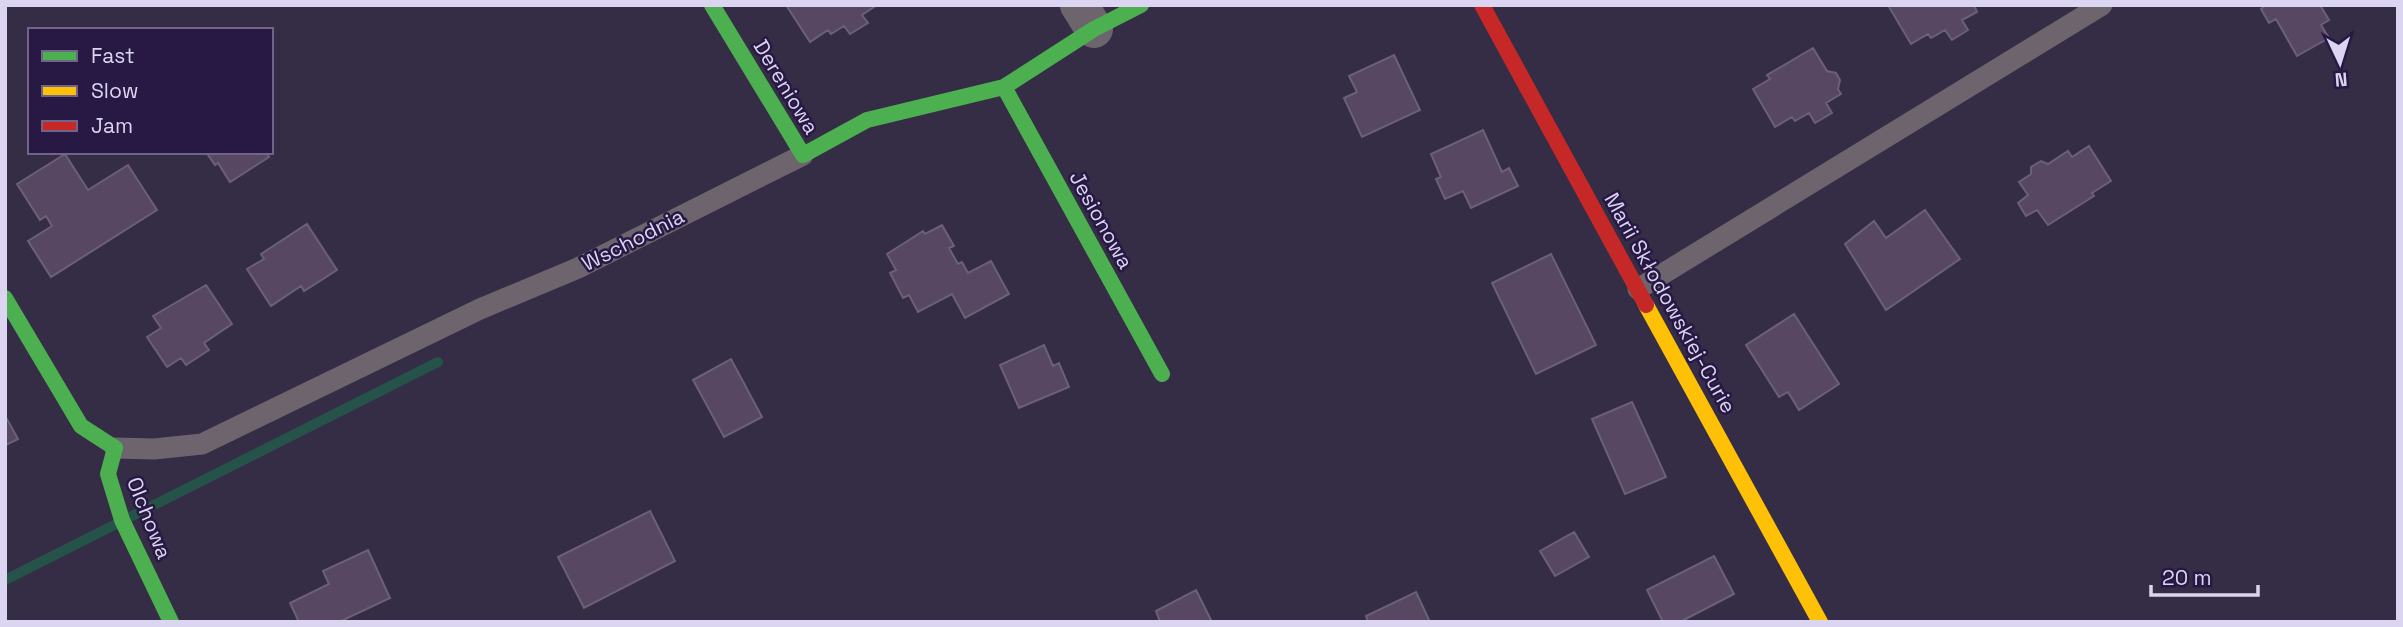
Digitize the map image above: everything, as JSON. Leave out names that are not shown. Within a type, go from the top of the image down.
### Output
[{"type":"street","name":"Dereniowa","points":[[712,5],[803,155]]},
{"type":"street","name":"Wschodnia","points":[[803,155],[867,120],[1004,87],[1086,17],[1141,5]]},
{"type":"street","name":"Marii Skłodowskiej-Curie","points":[[1482,5],[1820,622]]},
{"type":"street","name":"Jesionowa","points":[[1004,87],[1162,374]]},
{"type":"street","points":[[5,298],[80,426],[115,448]]},
{"type":"street","name":"Olchowa","points":[[115,448],[108,474],[122,520],[171,622]]},
{"type":"lane","points":[[1638,289],[2102,5]]},
{"type":"lane","name":"Wschodnia","points":[[115,448],[154,449],[202,444],[480,310],[578,268],[803,155]]},
{"type":"building","points":[[786,5],[877,5],[862,15],[868,23],[850,34],[844,26],[831,34],[828,30],[810,42]]},
{"type":"building","points":[[1974,5],[1977,12],[1962,20],[1968,30],[1952,40],[1945,30],[1931,38],[1928,34],[1911,44],[1889,7]]},
{"type":"building","points":[[2266,5],[2320,5],[2329,20],[2321,25],[2329,38],[2297,56],[2276,19],[2269,23],[2261,9]]},
{"type":"building","points":[[1813,48],[1827,71],[1836,73],[1840,80],[1838,89],[1841,94],[1826,103],[1832,113],[1815,123],[1809,113],[1795,121],[1792,117],[1775,127],[1753,89],[1770,79],[1767,75]]},
{"type":"building","points":[[1394,55],[1420,110],[1362,137],[1344,98],[1357,92],[1349,76]]},
{"type":"building","points":[[1483,130],[1502,172],[1509,168],[1518,186],[1471,208],[1463,191],[1445,199],[1436,179],[1441,177],[1431,154]]},
{"type":"building","points":[[2089,146],[2111,181],[2092,193],[2094,196],[2048,225],[2037,210],[2026,216],[2018,203],[2028,195],[2019,182],[2031,174],[2031,167],[2041,161],[2048,164],[2068,151],[2072,157]]},
{"type":"building","points":[[65,154],[88,190],[128,165],[157,210],[51,277],[28,241],[52,226],[46,216],[40,220],[17,184]]},
{"type":"building","points":[[207,154],[267,154],[269,157],[230,182],[218,163],[215,165]]},
{"type":"building","points":[[1925,210],[1960,259],[1886,310],[1845,244],[1874,221],[1886,238]]},
{"type":"building","points":[[307,224],[337,270],[304,291],[301,286],[271,306],[247,269],[264,259],[261,254]]},
{"type":"building","points":[[942,225],[954,246],[949,248],[958,264],[962,262],[968,273],[991,261],[1009,294],[965,318],[952,294],[918,312],[909,295],[903,298],[890,273],[896,270],[887,254],[923,231],[925,234]]},
{"type":"building","points":[[1551,254],[1596,345],[1536,374],[1492,283]]},
{"type":"building","points":[[206,285],[232,324],[204,343],[209,350],[186,365],[181,358],[167,367],[147,337],[161,328],[153,316]]},
{"type":"building","points":[[1794,314],[1839,384],[1799,410],[1788,392],[1779,397],[1746,345]]},
{"type":"building","points":[[1044,345],[1053,366],[1059,363],[1069,387],[1019,408],[1000,365]]},
{"type":"building","points":[[731,359],[762,417],[724,437],[693,380]]},
{"type":"building","points":[[1632,402],[1666,477],[1625,494],[1592,419]]},
{"type":"building","points":[[7,419],[18,439],[6,445],[5,420]]},
{"type":"building","points":[[650,511],[675,561],[584,608],[558,557]]},
{"type":"building","points":[[1574,532],[1589,557],[1555,576],[1540,551]]},
{"type":"building","points":[[368,550],[390,598],[339,622],[299,622],[290,603],[329,584],[323,571]]},
{"type":"building","points":[[1714,556],[1734,594],[1680,622],[1663,622],[1647,590]]},
{"type":"building","points":[[1196,590],[1212,622],[1160,622],[1156,611]]},
{"type":"building","points":[[1416,592],[1430,622],[1368,622],[1366,616]]},
{"type":"waterway","points":[[5,580],[438,362]]},
{"type":"traffic: fast","points":[[712,5],[803,155],[867,120],[1004,87],[1094,29],[1141,5]]},
{"type":"traffic: fast","points":[[1004,87],[1162,374]]},
{"type":"traffic: fast","points":[[5,298],[81,426],[115,448],[108,474],[122,520],[171,622]]},
{"type":"traffic: slow","points":[[1646,305],[1820,622]]},
{"type":"traffic: jam","points":[[1482,5],[1646,305]]}]
